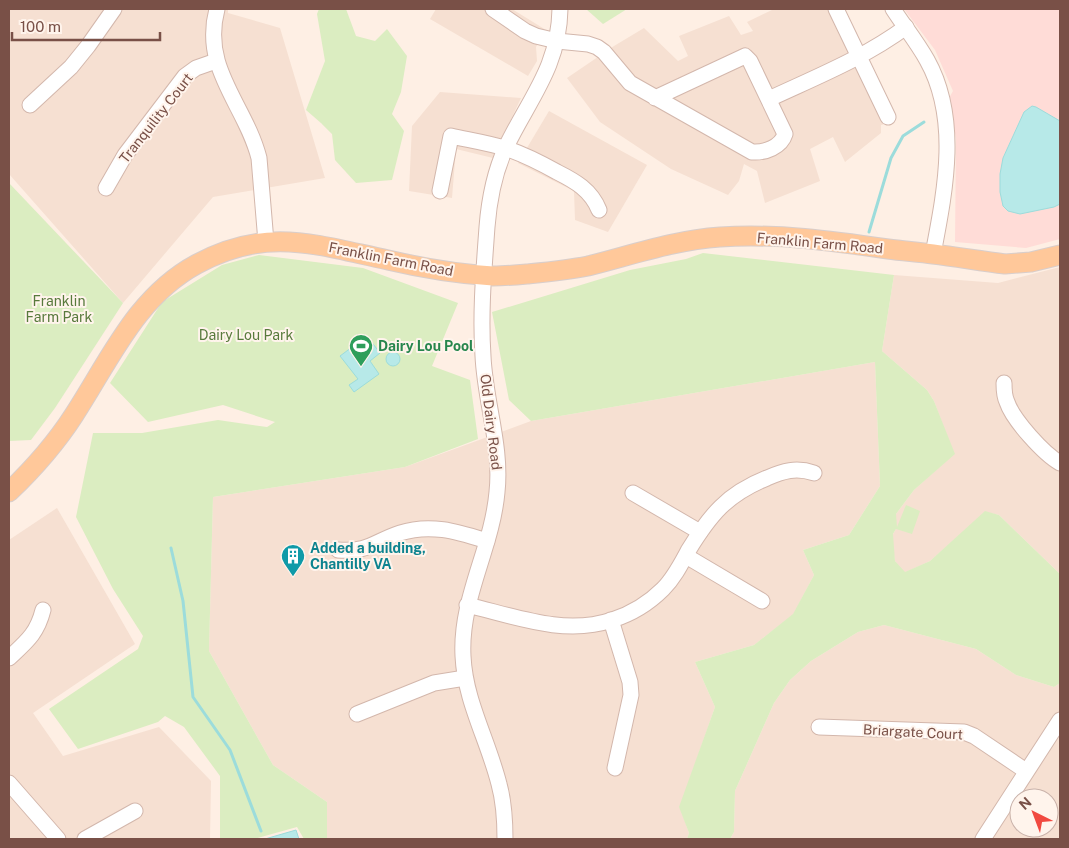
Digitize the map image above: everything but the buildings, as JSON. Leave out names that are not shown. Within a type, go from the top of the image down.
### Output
[{"type":"main road","name":"Franklin Farm Road","points":[[9,492],[43,456],[62,431],[93,386],[127,329],[142,309],[161,289],[178,276],[228,250],[266,242],[306,243],[436,270],[496,276],[585,266],[666,245],[721,237],[788,237],[1005,264],[1031,262],[1060,255]]},
{"type":"street","points":[[30,105],[71,67],[114,9]]},
{"type":"street","points":[[217,9],[213,30],[216,61],[228,89],[249,126],[256,145],[259,158],[266,242]]},
{"type":"street","points":[[493,9],[525,31],[536,36],[597,47],[604,52],[630,83],[655,98],[752,152],[773,148],[783,140],[784,134],[769,99],[750,61],[745,56],[655,98]]},
{"type":"street","name":"Old Dairy Road","points":[[506,839],[499,782],[472,706],[465,678],[462,642],[467,605],[495,510],[498,470],[497,448],[483,356],[482,312],[484,275],[494,184],[506,148],[545,76],[556,41],[560,9]]},
{"type":"street","points":[[836,9],[888,117]]},
{"type":"street","points":[[893,9],[924,54],[933,73],[945,116],[947,157],[942,205],[933,254]]},
{"type":"street","points":[[769,99],[860,57],[906,27]]},
{"type":"street","name":"Tranquility Court","points":[[106,188],[125,155],[185,76],[196,68],[216,61]]},
{"type":"street","points":[[440,191],[451,136],[506,148],[531,158],[576,182],[588,191],[595,200],[598,210]]},
{"type":"street","points":[[1004,383],[1007,403],[1012,413],[1043,451],[1060,463]]},
{"type":"street","points":[[467,605],[555,626],[592,625],[611,620],[634,610],[652,599],[664,588],[700,532],[720,506],[734,495],[751,485],[785,471],[795,469],[814,473]]},
{"type":"street","points":[[633,493],[700,532]]},
{"type":"street","points":[[338,550],[362,550],[399,533],[424,528],[455,531],[487,541]]},
{"type":"street","points":[[686,556],[762,601]]},
{"type":"street","points":[[9,658],[30,640],[36,630],[43,610]]},
{"type":"street","points":[[611,620],[630,682],[631,695],[615,768]]},
{"type":"street","points":[[357,714],[434,683],[465,678]]},
{"type":"street","points":[[983,839],[1060,720]]},
{"type":"street","name":"Briargate Court","points":[[820,728],[964,732],[974,736],[1026,770]]},
{"type":"street","points":[[9,783],[58,839]]},
{"type":"street","points":[[85,839],[135,812]]},
{"type":"shaded area","points":[[9,9],[228,9],[228,13],[280,28],[325,178],[213,197],[123,303],[9,174]]},
{"type":"shaded area","points":[[436,9],[512,9],[546,30],[536,47],[537,61],[528,76],[430,19]]},
{"type":"shaded area","points":[[774,9],[842,9],[895,121],[881,125],[881,133],[845,162],[833,137],[810,149],[820,181],[765,203],[757,171],[744,164],[739,181],[728,195],[671,169],[600,122],[567,78],[644,28],[678,61],[688,56],[679,36],[729,16],[741,35],[753,31],[747,22]]},
{"type":"shaded area","points":[[904,9],[1060,9],[1060,239],[1026,248],[955,242],[956,139],[949,98],[953,91],[935,50]]},
{"type":"shaded area","points":[[440,92],[521,98],[493,158],[456,149],[452,198],[409,191],[412,126]]},
{"type":"shaded area","points":[[549,111],[647,165],[608,232],[575,220],[574,191],[518,163]]},
{"type":"shaded area","points":[[1060,267],[1060,574],[999,515],[986,512],[930,561],[904,573],[895,561],[893,548],[896,514],[914,490],[954,454],[934,401],[927,390],[882,351],[894,275],[998,283]]},
{"type":"shaded area","points":[[875,362],[880,486],[849,535],[803,550],[814,575],[793,615],[754,645],[695,662],[715,707],[680,807],[689,833],[687,839],[327,839],[327,802],[273,765],[209,651],[213,497],[405,467],[531,421]]},
{"type":"shaded area","points":[[57,508],[135,644],[33,713],[63,756],[159,727],[211,781],[210,839],[9,839],[9,540]]},
{"type":"shaded area","points":[[884,625],[976,649],[1016,675],[1054,687],[1060,683],[1060,839],[730,839],[734,832],[735,791],[774,703],[790,680],[811,661],[858,632]]},
{"type":"green space","points":[[319,9],[346,9],[356,36],[375,41],[387,29],[407,56],[401,92],[392,114],[404,131],[392,180],[356,183],[335,160],[332,134],[306,110],[325,61],[317,14]]},
{"type":"green space","points":[[586,9],[627,9],[603,24]]},
{"type":"green space","name":"Franklin Farm Park","points":[[9,183],[123,303],[55,408],[31,440],[9,441]]},
{"type":"green space","points":[[703,253],[894,275],[882,351],[927,390],[934,401],[955,454],[914,490],[896,514],[897,527],[906,505],[920,511],[912,534],[896,529],[893,534],[895,561],[905,572],[930,561],[985,511],[999,515],[1060,574],[1060,683],[1054,687],[1016,675],[976,649],[884,625],[858,632],[811,661],[790,680],[774,703],[735,791],[734,832],[730,839],[687,839],[689,833],[679,807],[715,707],[695,662],[754,645],[793,614],[814,575],[803,550],[849,535],[880,486],[875,362],[531,421],[509,400],[492,312],[630,270],[686,259]]},
{"type":"green space","name":"Dairy Lou Park","points":[[259,255],[363,268],[458,303],[432,366],[470,380],[478,439],[405,467],[213,497],[209,651],[273,765],[327,802],[327,839],[304,839],[297,827],[254,839],[220,839],[220,776],[184,727],[165,716],[158,722],[78,749],[49,709],[138,649],[143,636],[113,589],[76,517],[93,433],[142,433],[218,420],[267,427],[275,422],[223,405],[148,422],[110,383],[162,302],[222,265]]},
{"type":"water","points":[[1032,106],[1060,121],[1060,204],[1020,214],[1008,211],[1003,206],[1000,192],[1000,174],[1003,158],[1024,112]]},
{"type":"water","name":"Dairy Lou Pool","points":[[367,336],[380,353],[370,361],[379,374],[354,392],[349,385],[358,379],[340,356]]},
{"type":"water","name":"Dairy Lou Pool","points":[[390,352],[396,352],[400,359],[396,366],[390,366],[386,362],[386,356]]},
{"type":"water","points":[[296,830],[299,839],[265,839]]},
{"type":"waterway","points":[[869,232],[891,158],[903,136],[924,122]]},
{"type":"waterway","points":[[171,548],[183,601],[193,697],[230,750],[261,831]]},
{"type":"place","name":"Dairy Lou Pool","points":[[361,367]]},
{"type":"place","name":"Added a building, Chantilly VA","points":[[293,577]]}]
